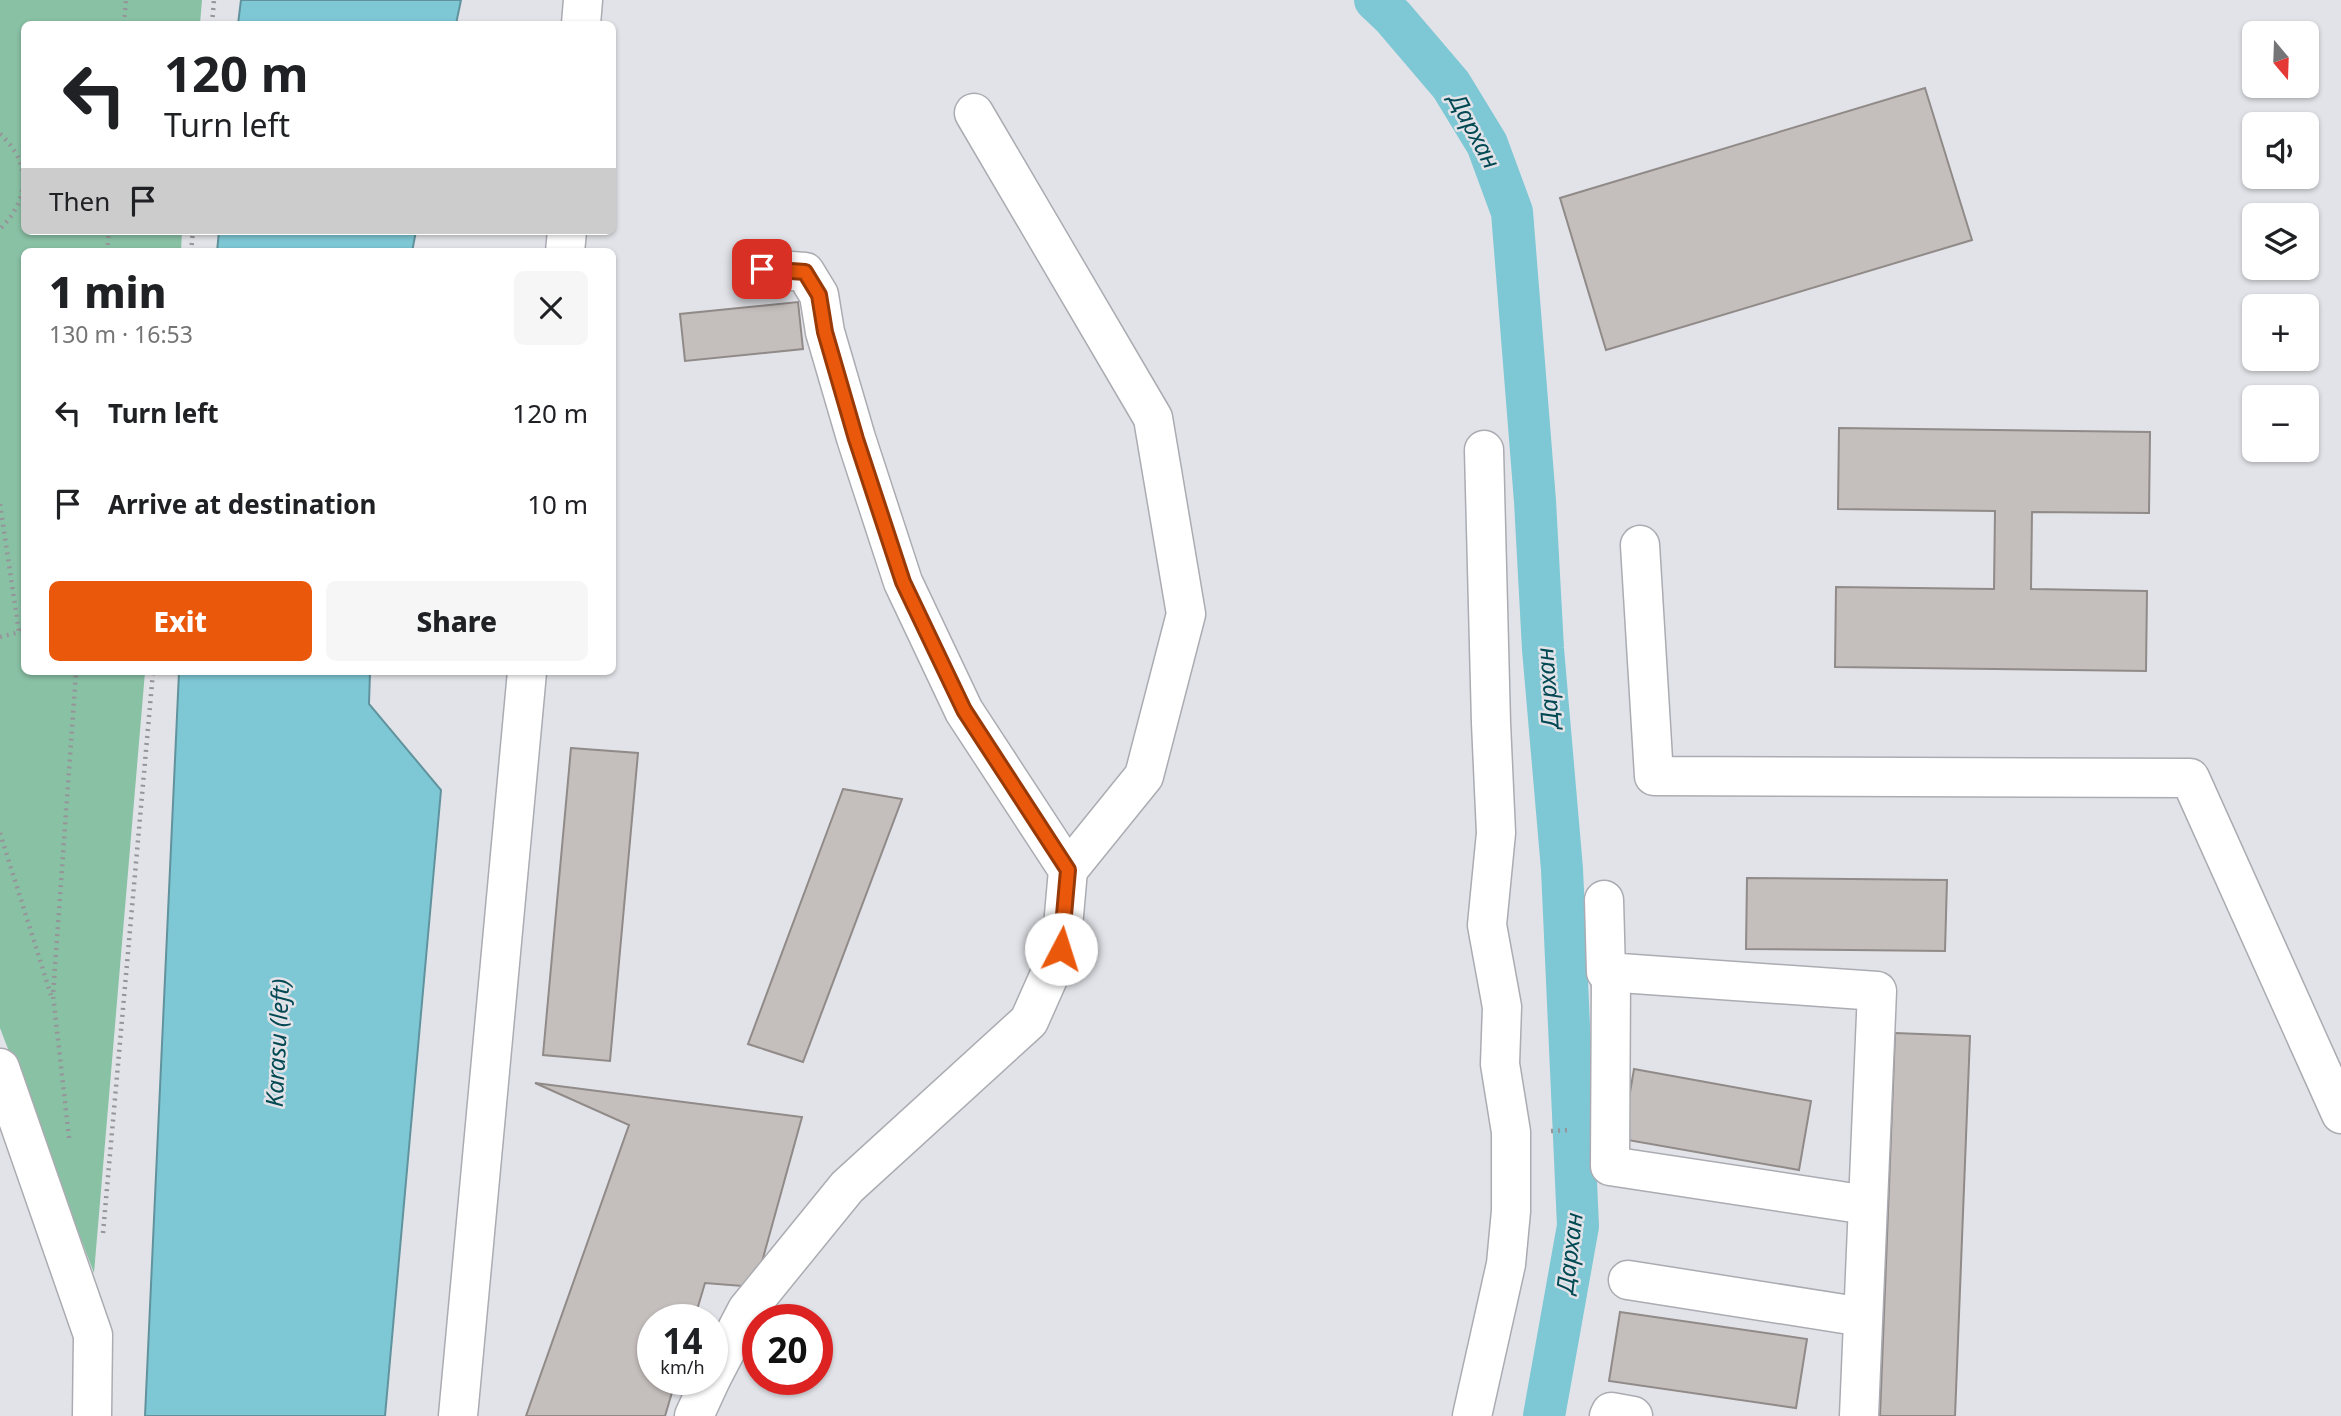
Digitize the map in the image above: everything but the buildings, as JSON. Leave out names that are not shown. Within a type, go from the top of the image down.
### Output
[{"type":"street","points":[[581,21],[583,0]]},
{"type":"street","points":[[728,1347],[747,1310],[847,1187],[1029,1021],[1061,949],[1068,870],[1144,776],[1186,614],[1153,418],[974,113]]},
{"type":"street","points":[[762,269],[805,272],[819,295],[825,332],[856,439],[903,582],[964,710],[1068,870]]},
{"type":"street","points":[[1472,1416],[1506,1264],[1511,1211],[1511,1132],[1500,1064],[1502,1007],[1487,925],[1496,833],[1490,723],[1484,450]]},
{"type":"street","points":[[1640,545],[1654,776],[2190,778],[2341,1114]]},
{"type":"street","points":[[458,1416],[527,675]]},
{"type":"street","points":[[1604,900],[1606,972],[1877,991],[1858,1416]]},
{"type":"street","points":[[1611,972],[1610,1166],[1867,1205]]},
{"type":"street","points":[[0,1068],[93,1335],[92,1416]]},
{"type":"street","points":[[1628,1280],[1863,1317]]},
{"type":"street","points":[[694,1416],[704,1395]]},
{"type":"street","points":[[1609,1416],[1611,1412],[1633,1416]]},
{"type":"path","points":[[124,21],[126,0]]},
{"type":"path","points":[[212,21],[214,0]]},
{"type":"path","points":[[0,134],[11,144],[21,164]]},
{"type":"path","points":[[0,229],[12,217],[21,199]]},
{"type":"path","points":[[0,504],[21,625]]},
{"type":"path","points":[[0,637],[21,631]]},
{"type":"path","points":[[53,1003],[76,675]]},
{"type":"path","points":[[102,1238],[153,675]]},
{"type":"path","points":[[0,833],[53,1003],[70,1141]]},
{"type":"path","points":[[1511,1132],[1609,1129]]},
{"type":"green space","points":[[0,0],[202,0],[200,21],[21,21],[21,235],[182,235],[181,248],[21,248],[21,675],[145,675],[94,1273],[0,1028]]},
{"type":"water","points":[[241,0],[461,0],[457,21],[238,21]]},
{"type":"water","points":[[219,235],[415,235],[413,248],[217,248]]},
{"type":"water","name":"Karasu (left)","points":[[179,675],[370,675],[369,704],[441,790],[385,1416],[145,1416]]},
{"type":"waterway","name":"Дархан","points":[[1375,0],[1451,85],[1487,144],[1512,212],[1535,501],[1543,649],[1562,869],[1578,1226],[1544,1416]]},
{"type":"route","points":[[762,269],[805,272],[819,295],[825,332],[856,439],[903,582],[964,710],[1068,870],[1061,949]]}]
